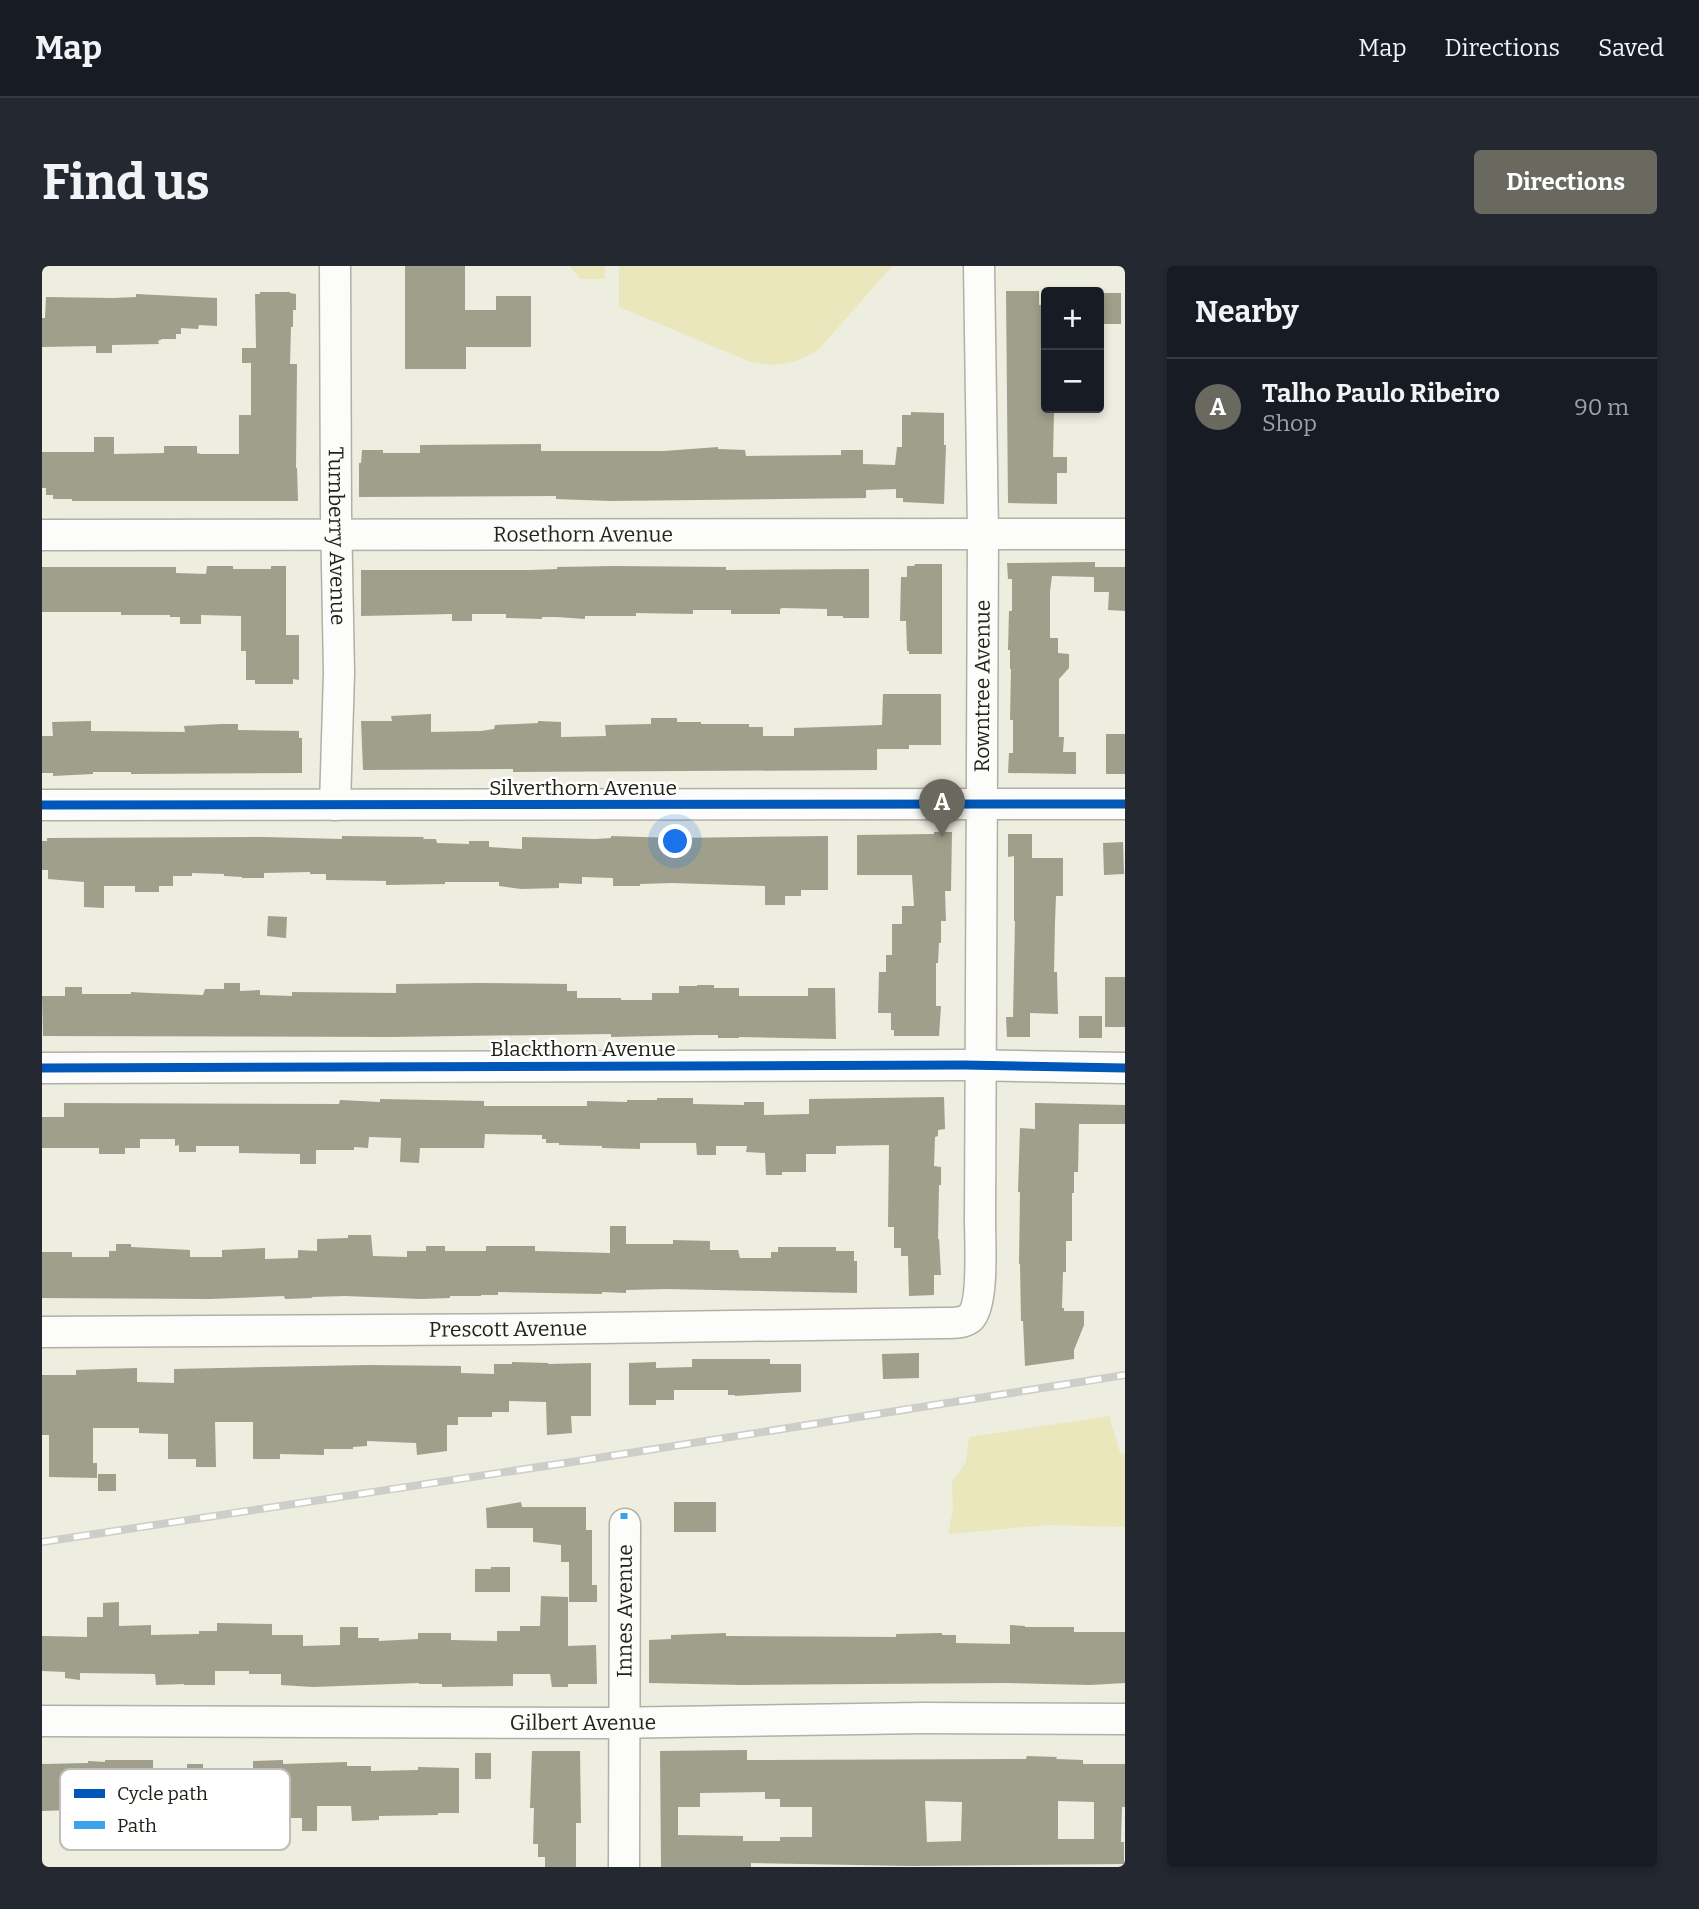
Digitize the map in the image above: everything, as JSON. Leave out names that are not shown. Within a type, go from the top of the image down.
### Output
[{"type":"street","name":"Turnberry Avenue","points":[[335,266],[339,673],[335,805]]},
{"type":"street","name":"Rowntree Avenue","points":[[972,1316],[979,1288],[983,804],[979,266]]},
{"type":"street","name":"Rosethorn Avenue","points":[[42,535],[1125,534]]},
{"type":"street","name":"Silverthorn Avenue","points":[[42,805],[1125,804]]},
{"type":"street","name":"Blackthorn Avenue","points":[[42,1068],[1125,1068]]},
{"type":"street","name":"Prescott Avenue","points":[[42,1332],[943,1323],[962,1322],[972,1316]]},
{"type":"street","name":"Innes Avenue","points":[[624,1867],[625,1524]]},
{"type":"street","name":"Gilbert Avenue","points":[[42,1721],[624,1723],[923,1718],[1125,1719]]},
{"type":"shaded area","points":[[570,266],[605,266],[605,279],[580,279]]},
{"type":"shaded area","points":[[619,266],[892,266],[820,348],[796,361],[770,365],[751,362],[619,307]]},
{"type":"shaded area","points":[[1109,1416],[1120,1453],[1125,1453],[1125,1527],[1047,1525],[948,1534],[953,1509],[952,1482],[966,1462],[969,1437]]},
{"type":"building","points":[[405,266],[465,266],[465,310],[496,310],[496,296],[531,296],[531,347],[466,347],[466,369],[405,369]]},
{"type":"building","points":[[1006,291],[1039,291],[1041,413],[1054,413],[1053,457],[1067,457],[1067,473],[1057,473],[1057,504],[1008,503]]},
{"type":"building","points":[[1104,293],[1121,293],[1121,324],[1104,324]]},
{"type":"building","points":[[136,294],[217,298],[217,326],[181,328],[181,334],[176,334],[176,339],[162,339],[158,341],[159,344],[112,345],[112,353],[96,353],[96,346],[42,347],[42,318],[45,318],[46,297],[113,298],[136,297]]},
{"type":"building","points":[[255,294],[296,294],[296,310],[293,310],[291,327],[290,364],[297,364],[298,501],[72,501],[53,499],[53,495],[46,495],[46,488],[42,488],[42,452],[94,452],[94,437],[114,437],[114,454],[164,453],[164,446],[197,446],[197,453],[201,454],[239,454],[239,415],[251,415],[251,363],[242,363],[242,348],[256,348]]},
{"type":"building","points":[[911,412],[944,413],[944,504],[903,502],[903,498],[896,498],[896,489],[866,490],[866,498],[611,501],[556,499],[556,496],[359,497],[359,463],[362,450],[420,453],[420,445],[541,444],[541,451],[664,451],[718,447],[745,450],[746,456],[841,455],[841,450],[863,450],[863,464],[895,465],[897,447],[902,447],[902,415],[911,415]]},
{"type":"building","points":[[1095,562],[1095,567],[1125,567],[1125,611],[1108,610],[1109,592],[1094,592],[1094,577],[1052,576],[1050,591],[1050,638],[1058,638],[1058,653],[1069,654],[1069,668],[1059,679],[1059,737],[1064,737],[1063,752],[1076,752],[1076,774],[1008,773],[1009,753],[1013,753],[1013,720],[1010,720],[1011,669],[1008,650],[1012,579],[1008,579],[1007,563]]},
{"type":"building","points":[[942,564],[942,654],[909,654],[907,651],[906,621],[900,621],[901,577],[907,577],[907,566]]},
{"type":"building","points":[[207,566],[271,569],[271,566],[286,566],[286,635],[299,635],[299,680],[293,679],[293,684],[255,684],[255,680],[246,680],[246,651],[241,651],[241,616],[201,615],[201,624],[180,624],[180,617],[170,615],[42,612],[42,567],[176,567],[176,573],[206,574]]},
{"type":"building","points":[[614,566],[726,567],[726,570],[869,569],[869,618],[827,616],[827,609],[782,608],[780,614],[731,614],[731,610],[693,610],[693,614],[636,613],[636,616],[585,616],[585,619],[506,618],[506,614],[472,614],[472,621],[452,621],[452,614],[361,616],[361,570],[530,570]]},
{"type":"building","points":[[883,694],[941,694],[941,745],[877,749],[877,770],[363,770],[361,721],[392,721],[391,716],[431,714],[431,732],[481,731],[494,729],[495,725],[538,721],[561,722],[561,737],[606,736],[605,725],[651,724],[651,718],[677,718],[677,722],[701,724],[749,724],[749,727],[763,727],[763,736],[794,736],[794,728],[882,725]]},
{"type":"building","points":[[91,721],[91,731],[185,732],[184,726],[238,724],[238,730],[299,731],[299,738],[302,738],[302,773],[93,772],[53,776],[53,773],[42,773],[42,736],[53,736],[52,722]]},
{"type":"building","points":[[1106,734],[1125,734],[1125,774],[1106,774]]},
{"type":"building","points":[[952,832],[951,891],[945,891],[946,921],[941,921],[941,943],[936,963],[936,1006],[941,1006],[939,1036],[894,1036],[894,1030],[891,1030],[891,1013],[878,1013],[879,972],[886,972],[886,955],[892,955],[892,924],[902,924],[902,906],[914,906],[912,875],[857,875],[857,835]]},
{"type":"building","points":[[1008,834],[1032,834],[1032,858],[1063,858],[1063,896],[1056,896],[1055,922],[1054,972],[1057,972],[1058,1014],[1030,1013],[1030,1037],[1007,1037],[1006,1017],[1013,1017],[1015,921],[1014,856],[1008,857]]},
{"type":"building","points":[[342,836],[424,837],[423,839],[436,839],[437,843],[469,844],[469,841],[489,841],[489,847],[522,849],[522,837],[595,839],[611,836],[828,836],[828,890],[801,890],[801,896],[785,896],[785,905],[765,905],[765,886],[673,883],[613,886],[613,878],[582,877],[582,884],[559,883],[559,888],[521,889],[499,886],[499,882],[386,885],[386,881],[326,880],[326,874],[310,872],[264,873],[264,878],[192,873],[192,876],[173,876],[173,886],[159,886],[159,892],[135,892],[135,886],[104,886],[104,908],[84,907],[84,882],[48,879],[48,870],[42,870],[42,841],[47,841],[47,838],[342,839]]},
{"type":"building","points":[[1123,842],[1124,874],[1104,875],[1103,843]]},
{"type":"building","points":[[268,916],[287,917],[286,938],[267,936]]},
{"type":"building","points":[[1105,977],[1125,977],[1125,1027],[1105,1027]]},
{"type":"building","points":[[224,983],[240,983],[240,991],[260,990],[260,995],[292,996],[292,992],[396,993],[396,984],[567,984],[567,991],[577,991],[577,998],[621,1000],[652,1000],[652,993],[679,993],[679,986],[714,985],[714,988],[739,988],[739,996],[808,996],[808,988],[835,988],[836,1039],[718,1038],[718,1035],[611,1037],[611,1034],[390,1037],[43,1036],[42,996],[65,996],[65,987],[82,987],[82,994],[131,992],[203,995],[205,989],[224,989]]},
{"type":"building","points":[[1079,1016],[1102,1016],[1102,1038],[1079,1038]]},
{"type":"building","points":[[944,1097],[945,1129],[938,1130],[938,1136],[935,1137],[934,1166],[941,1167],[938,1239],[941,1275],[934,1275],[934,1295],[909,1296],[908,1256],[901,1256],[901,1248],[894,1248],[894,1227],[888,1227],[889,1145],[836,1146],[836,1154],[806,1154],[806,1172],[782,1172],[782,1175],[766,1175],[765,1153],[746,1152],[747,1146],[716,1146],[716,1155],[697,1155],[696,1143],[640,1143],[640,1149],[602,1148],[546,1143],[542,1135],[485,1134],[484,1148],[420,1148],[419,1163],[400,1162],[401,1138],[369,1137],[368,1148],[316,1150],[316,1164],[300,1164],[300,1154],[239,1153],[239,1146],[196,1146],[196,1152],[179,1152],[175,1139],[140,1139],[140,1148],[125,1148],[125,1154],[99,1154],[99,1148],[42,1148],[42,1117],[64,1117],[64,1103],[339,1104],[340,1100],[380,1102],[380,1099],[484,1101],[484,1106],[587,1106],[587,1101],[627,1102],[657,1098],[693,1098],[693,1104],[744,1105],[744,1102],[764,1102],[764,1115],[809,1114],[809,1099]]},
{"type":"building","points":[[1035,1103],[1125,1105],[1125,1124],[1079,1124],[1078,1172],[1074,1172],[1072,1193],[1072,1241],[1066,1241],[1062,1308],[1064,1311],[1084,1311],[1084,1325],[1074,1350],[1074,1359],[1025,1366],[1019,1264],[1020,1128],[1035,1129]]},
{"type":"building","points":[[610,1226],[626,1226],[626,1244],[673,1244],[673,1240],[710,1241],[710,1250],[738,1250],[740,1258],[771,1258],[771,1252],[778,1252],[778,1247],[836,1247],[836,1251],[854,1251],[854,1261],[857,1261],[857,1293],[666,1289],[626,1290],[626,1293],[602,1294],[498,1292],[498,1295],[421,1299],[345,1296],[285,1299],[284,1296],[210,1299],[42,1298],[42,1252],[72,1252],[72,1257],[109,1257],[109,1251],[116,1251],[116,1244],[131,1244],[131,1247],[190,1250],[190,1257],[222,1257],[222,1250],[265,1248],[265,1259],[298,1258],[298,1250],[317,1251],[317,1239],[371,1235],[373,1256],[407,1257],[407,1251],[426,1251],[426,1246],[445,1246],[445,1251],[486,1251],[486,1246],[535,1246],[535,1251],[610,1253]]},
{"type":"building","points":[[919,1353],[919,1378],[883,1379],[882,1354]]},
{"type":"building","points":[[692,1359],[770,1359],[770,1364],[801,1364],[801,1392],[735,1396],[728,1395],[728,1390],[674,1390],[674,1400],[656,1400],[656,1405],[629,1405],[629,1363],[656,1362],[656,1368],[692,1367]]},
{"type":"building","points":[[591,1363],[591,1416],[571,1416],[572,1433],[547,1435],[546,1402],[509,1401],[509,1412],[492,1412],[492,1417],[458,1417],[458,1425],[447,1425],[447,1451],[417,1455],[416,1443],[367,1441],[367,1446],[353,1449],[324,1449],[324,1455],[280,1454],[280,1459],[253,1459],[253,1422],[215,1422],[216,1467],[196,1467],[196,1459],[168,1459],[168,1434],[139,1433],[139,1428],[93,1428],[93,1463],[97,1463],[97,1478],[49,1477],[49,1435],[42,1435],[42,1375],[76,1375],[76,1370],[137,1368],[137,1382],[174,1383],[174,1369],[461,1366],[461,1373],[494,1374],[494,1364]]},
{"type":"building","points":[[98,1474],[116,1474],[116,1491],[98,1491]]},
{"type":"building","points":[[521,1502],[522,1507],[586,1507],[586,1530],[592,1530],[592,1585],[597,1585],[597,1602],[569,1602],[569,1562],[561,1562],[561,1545],[533,1542],[533,1528],[487,1528],[486,1508]]},
{"type":"building","points":[[674,1502],[716,1502],[716,1532],[674,1532]]},
{"type":"building","points":[[510,1567],[510,1592],[475,1592],[475,1569]]},
{"type":"building","points":[[541,1596],[568,1597],[568,1646],[596,1645],[597,1684],[552,1687],[550,1674],[513,1674],[513,1686],[442,1687],[442,1684],[419,1683],[313,1687],[281,1685],[281,1674],[215,1671],[215,1685],[156,1685],[155,1674],[80,1673],[80,1680],[65,1678],[65,1672],[42,1671],[42,1636],[87,1637],[87,1617],[103,1617],[103,1603],[119,1602],[119,1626],[151,1625],[151,1635],[217,1631],[217,1623],[272,1624],[272,1635],[303,1635],[303,1646],[340,1645],[340,1627],[358,1627],[358,1638],[379,1638],[379,1641],[418,1639],[418,1633],[451,1633],[451,1640],[497,1641],[497,1631],[520,1631],[520,1626],[540,1626]]},
{"type":"building","points":[[1010,1625],[1074,1627],[1074,1632],[1125,1632],[1125,1683],[649,1683],[649,1640],[671,1639],[671,1635],[726,1633],[726,1636],[896,1637],[896,1634],[942,1633],[956,1635],[956,1643],[1010,1644]]},
{"type":"building","points":[[747,1750],[747,1760],[1026,1759],[1027,1756],[1083,1760],[1083,1764],[1125,1764],[1125,1807],[1122,1807],[1121,1842],[1124,1842],[1124,1864],[911,1866],[751,1863],[751,1867],[661,1867],[660,1751]],"holes":[[[765,1792],[765,1799],[780,1799],[780,1807],[812,1807],[812,1837],[780,1837],[780,1841],[743,1841],[743,1836],[678,1835],[678,1807],[700,1807],[700,1793]],[[925,1801],[962,1802],[961,1841],[927,1842]],[[1058,1801],[1094,1802],[1094,1839],[1058,1839]]]},
{"type":"building","points":[[532,1751],[580,1751],[581,1823],[576,1823],[576,1867],[545,1867],[545,1857],[538,1857],[538,1844],[533,1844],[534,1808],[530,1808]]},
{"type":"building","points":[[475,1753],[491,1753],[491,1779],[475,1779]]},
{"type":"building","points":[[153,1760],[153,1769],[60,1769],[60,1810],[42,1811],[42,1764]]},
{"type":"building","points":[[283,1760],[283,1764],[347,1762],[347,1766],[371,1766],[371,1771],[418,1770],[418,1767],[459,1768],[459,1813],[379,1816],[379,1820],[352,1821],[351,1806],[317,1806],[317,1831],[302,1831],[302,1818],[290,1818],[290,1769],[253,1769],[253,1761]]},
{"type":"building","points":[[187,1764],[203,1764],[203,1769],[187,1769]]},
{"type":"railway","points":[[42,1542],[1125,1375]]},
{"type":"marked path","points":[[624,1513],[624,1519]]},
{"type":"cycle path","points":[[42,805],[1125,804]]},
{"type":"cycle path","points":[[42,1068],[964,1065],[1125,1068]]},
{"type":"place","name":"Talho Paulo Ribeiro","points":[[942,837]]}]
